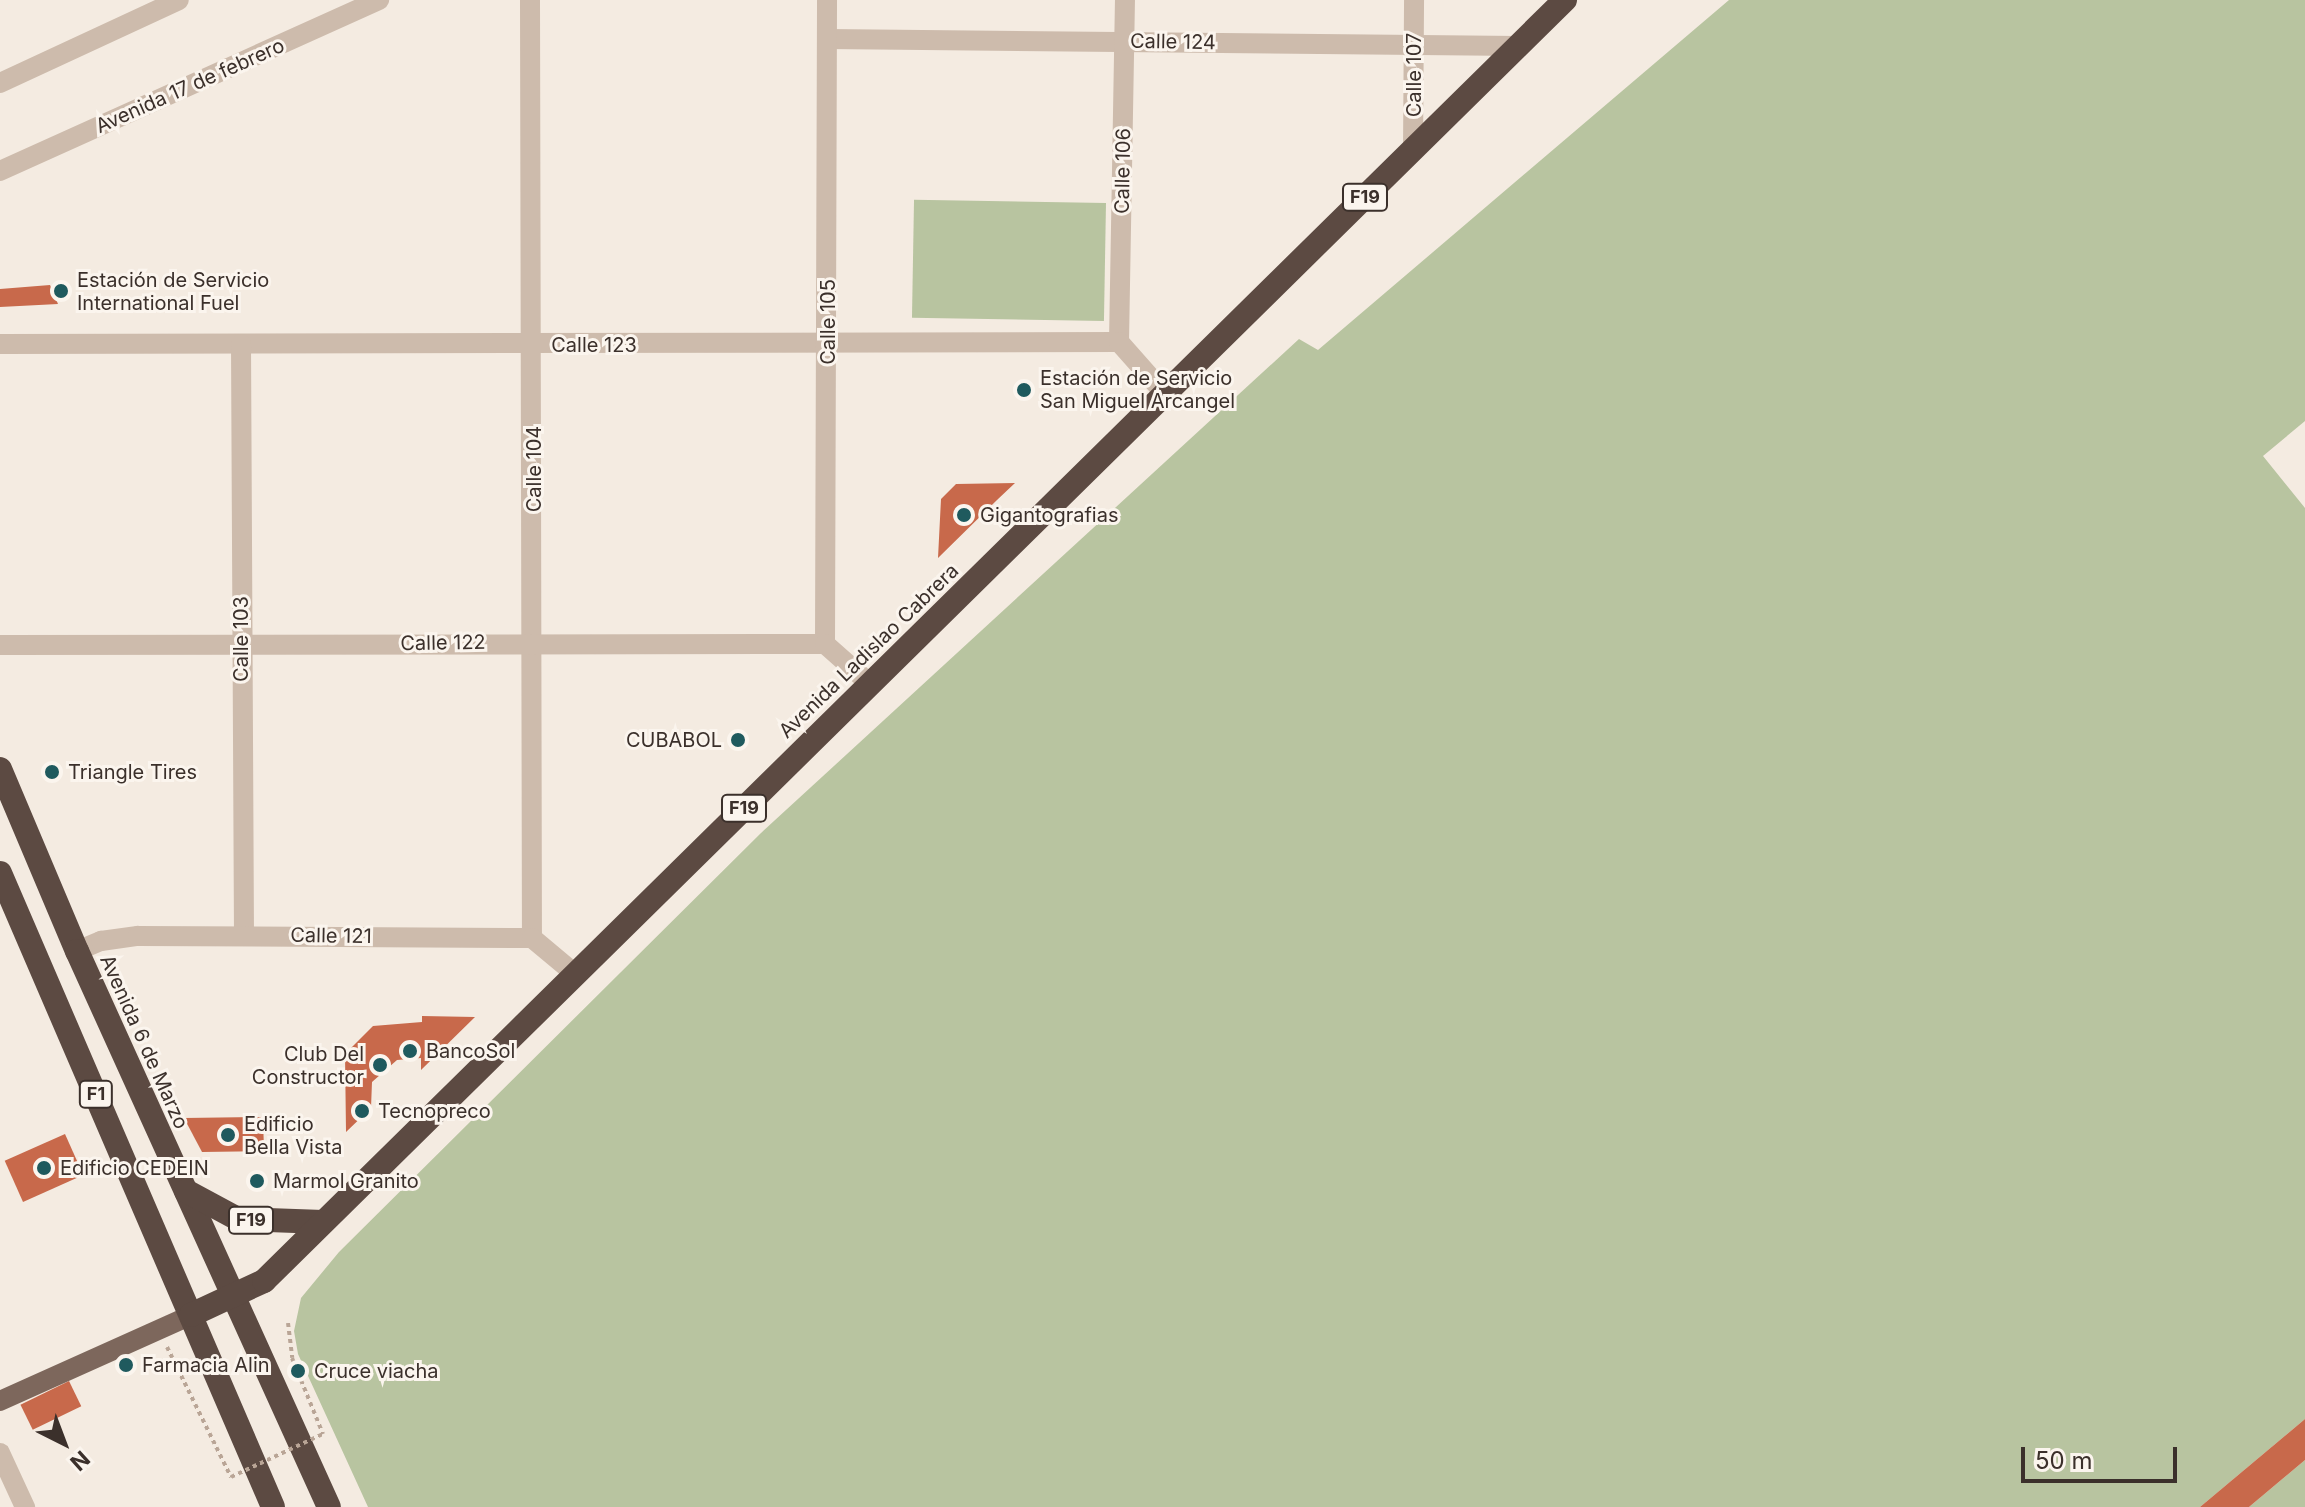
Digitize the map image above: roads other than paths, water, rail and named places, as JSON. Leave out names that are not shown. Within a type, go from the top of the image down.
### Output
[{"type":"highway","name":"Avenida Ladislao Cabrera","points":[[191,1315],[264,1281],[1565,0]]},
{"type":"highway","name":"Avenida 6 de Marzo","points":[[0,769],[77,951],[329,1507]]},
{"type":"highway","name":"F1","points":[[0,873],[273,1507]]},
{"type":"highway","name":"F19","points":[[186,1191],[238,1219],[323,1222]]},
{"type":"main road","points":[[0,1401],[191,1315]]},
{"type":"street","points":[[0,83],[179,0]]},
{"type":"street","name":"Avenida 17 de febrero","points":[[0,171],[379,0]]},
{"type":"street","name":"Calle 104","points":[[530,0],[535,642],[532,938]]},
{"type":"street","name":"Calle 105","points":[[825,644],[829,345],[827,0]]},
{"type":"street","name":"Calle 106","points":[[1119,342],[1125,0]]},
{"type":"street","name":"Calle 107","points":[[1413,150],[1414,0]]},
{"type":"street","name":"Calle 124","points":[[827,39],[1518,46]]},
{"type":"street","points":[[1119,342],[1165,394]]},
{"type":"street","name":"Calle 123","points":[[0,344],[829,345],[1119,342]]},
{"type":"street","name":"Calle 103","points":[[241,344],[240,646],[244,935]]},
{"type":"street","points":[[825,644],[870,684]]},
{"type":"street","name":"Calle 122","points":[[0,645],[825,644]]},
{"type":"street","name":"Calle 121","points":[[77,951],[101,941],[138,936],[532,938]]},
{"type":"street","points":[[532,938],[575,974]]},
{"type":"street","points":[[0,1453],[25,1507]]},
{"type":"place","name":"Estación de Servicio International Fuel","points":[[61,291]]},
{"type":"place","name":"Estación de Servicio San Miguel Arcangel","points":[[1024,390]]},
{"type":"place","name":"Gigantografias","points":[[964,515]]},
{"type":"place","name":"CUBABOL","points":[[738,740]]},
{"type":"place","name":"Triangle Tires","points":[[52,772]]},
{"type":"place","name":"BancoSol","points":[[410,1051]]},
{"type":"place","name":"Club Del Constructor","points":[[380,1065]]},
{"type":"place","name":"Tecnopreco","points":[[362,1111]]},
{"type":"place","name":"Edificio Bella Vista","points":[[228,1135]]},
{"type":"place","name":"Edificio CEDEIN","points":[[44,1168]]},
{"type":"place","name":"Marmol Granito","points":[[257,1181]]},
{"type":"place","name":"Farmacia Alin","points":[[126,1365]]},
{"type":"place","name":"Cruce viacha","points":[[298,1371]]}]
